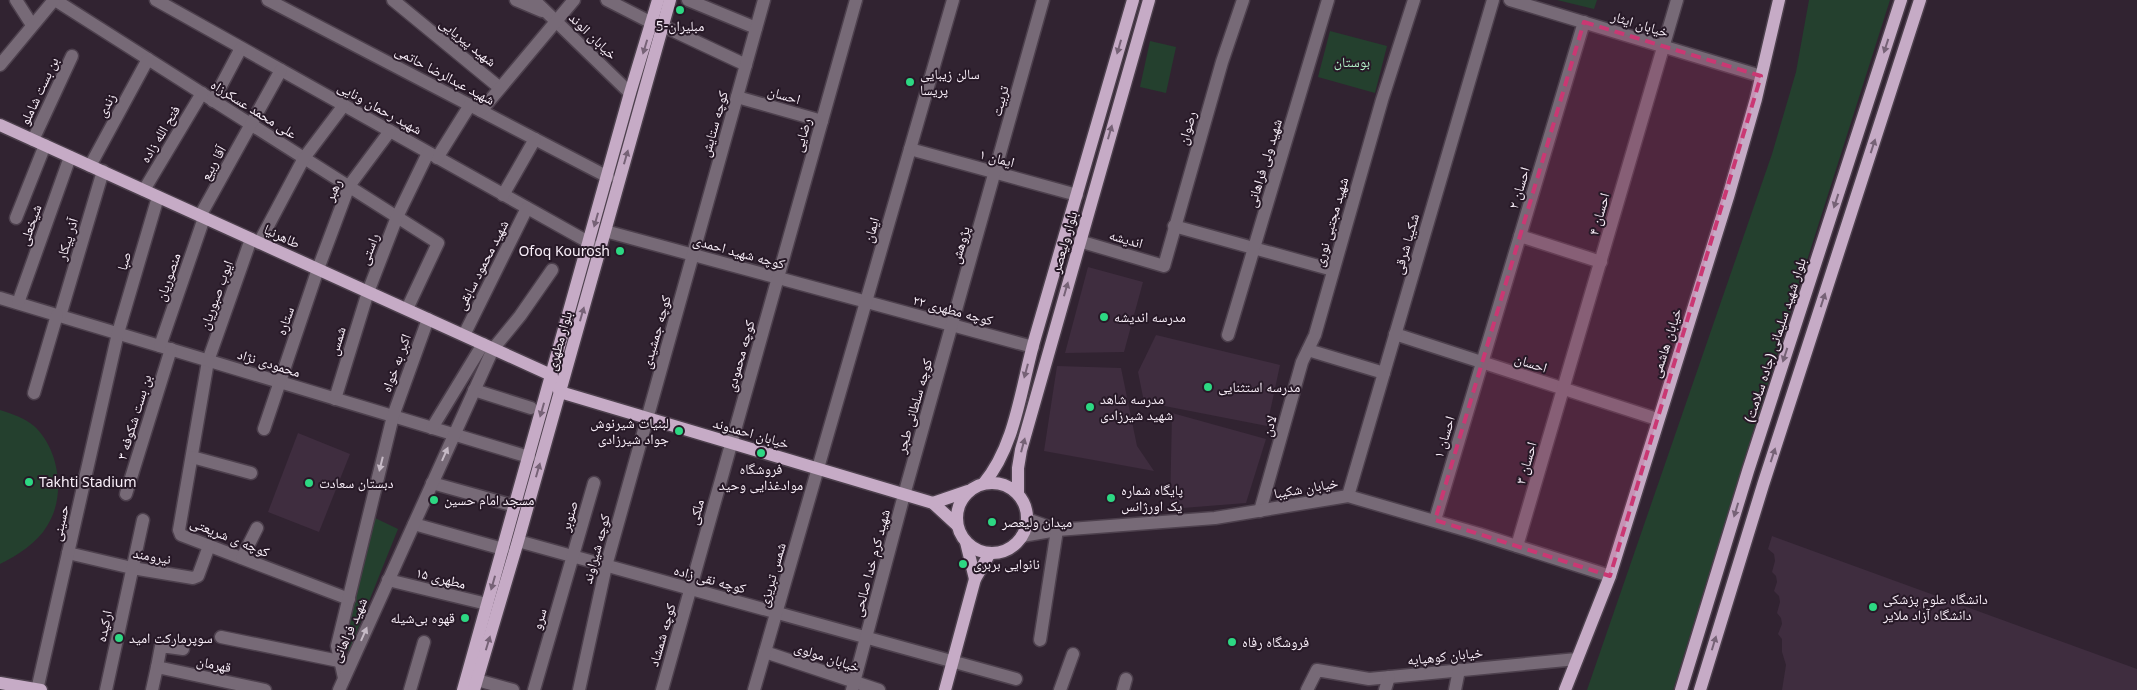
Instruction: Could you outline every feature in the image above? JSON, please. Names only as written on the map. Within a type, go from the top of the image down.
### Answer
[{"type":"main road","name":"بلوار مطهری","points":[[476,685],[605,232],[657,25],[658,0]]},
{"type":"main road","name":"بلوار مطهری","points":[[463,690],[590,243],[630,93],[657,25],[670,0]]},
{"type":"main road","name":"بلوار ولیعصر","points":[[984,483],[998,465],[1008,443],[1033,347],[1133,0]]},
{"type":"main road","name":"بلوار ولیعصر","points":[[1018,493],[1018,468],[1021,450],[1149,0]]},
{"type":"main road","name":"خیابان هاشمی","points":[[1565,690],[1610,576],[1657,419],[1728,198],[1762,76],[1779,0]]},
{"type":"main road","name":"بلوار شهید سلیمانی (جاده سلامت)","points":[[1681,690],[1748,471],[1901,0]]},
{"type":"main road","points":[[1700,690],[1763,485],[1920,0]]},
{"type":"main road","name":"طاهرنیا","points":[[1,127],[552,375]]},
{"type":"main road","points":[[552,375],[560,392]]},
{"type":"main road","name":"خیابان احمدوند","points":[[560,392],[933,503]]},
{"type":"main road","points":[[933,503],[968,492],[984,483],[1002,484],[1018,493],[1026,510],[1027,519],[1022,536],[1008,549],[990,553],[981,552],[966,542]]},
{"type":"main road","points":[[957,525],[958,507],[968,492]]},
{"type":"main road","points":[[933,503],[957,525],[966,542],[975,579]]},
{"type":"main road","points":[[945,690],[975,579],[990,553]]},
{"type":"main road","points":[[0,683],[38,690]]},
{"type":"street","points":[[16,0],[32,25]]},
{"type":"street","points":[[0,65],[54,0]]},
{"type":"street","name":"علی محمد عسکرزاه","points":[[54,0],[438,243],[407,309]]},
{"type":"street","name":"شهید رحمان ونایی","points":[[156,0],[590,243]]},
{"type":"street","name":"شهید عبدالرضا حاتمی","points":[[268,0],[608,177]]},
{"type":"street","name":"شهید پیریایی","points":[[393,0],[500,88]]},
{"type":"street","points":[[516,0],[552,18]]},
{"type":"street","name":"خیابان الوند","points":[[534,0],[630,93]]},
{"type":"street","name":"راستی","points":[[368,292],[397,217],[433,155],[475,108],[500,88],[552,18],[574,0]]},
{"type":"street","points":[[607,0],[746,65]]},
{"type":"street","points":[[688,0],[756,28]]},
{"type":"street","name":"کوچه ستایش","points":[[693,255],[764,0]]},
{"type":"street","name":"رضایی","points":[[778,278],[856,0]]},
{"type":"street","name":"ایمان","points":[[818,468],[953,0]]},
{"type":"street","name":"تربیت","points":[[996,173],[1044,0]]},
{"type":"street","name":"رضوان","points":[[1164,266],[1174,226],[1242,0]]},
{"type":"street","name":"شهید ولی فراهانی","points":[[1228,335],[1328,0]]},
{"type":"street","name":"شهید مجتبی نوری","points":[[1308,350],[1315,335],[1381,102],[1414,0]]},
{"type":"street","name":"شکیبا شرقی","points":[[1348,496],[1493,0]]},
{"type":"street","name":"خیابان ایثار","points":[[1510,0],[1762,76]]},
{"type":"street","name":"احسان ۴","points":[[1564,389],[1677,0]]},
{"type":"street","name":"احسان ۲","points":[[1482,362],[1584,22]]},
{"type":"street","points":[[214,100],[241,48]]},
{"type":"street","name":"بن بست شاملو","points":[[33,140],[72,56]]},
{"type":"street","name":"زندی","points":[[90,166],[148,59]]},
{"type":"street","name":"آقا ربیع","points":[[202,217],[281,70]]},
{"type":"street","name":"فتح الله زاده","points":[[144,190],[202,93]]},
{"type":"street","name":"احسان","points":[[737,97],[822,121]]},
{"type":"street","points":[[304,158],[344,105]]},
{"type":"street","name":"رهبر","points":[[318,269],[349,186],[390,132]]},
{"type":"street","points":[[503,194],[535,139]]},
{"type":"street","points":[[16,218],[45,146]]},
{"type":"street","name":"ایمان ۱","points":[[910,149],[1077,195]]},
{"type":"street","name":"شیخعلی","points":[[18,303],[70,157]]},
{"type":"street","name":"ایوب صبوریان","points":[[208,361],[255,241],[304,158]]},
{"type":"street","name":"آذر پیکار","points":[[34,393],[102,172]]},
{"type":"street","name":"پژوهش","points":[[953,325],[996,173]]},
{"type":"street","name":"صبا","points":[[118,333],[158,197]]},
{"type":"street","name":"شهید محمود سابقی","points":[[464,335],[528,208]]},
{"type":"street","name":"منصوریان","points":[[166,348],[202,217]]},
{"type":"street","points":[[1174,226],[1333,270]]},
{"type":"street","name":"کوچه شهید احمدی","points":[[605,232],[866,302]]},
{"type":"street","points":[[1520,236],[1601,262]]},
{"type":"street","name":"اندیشه","points":[[1079,241],[1164,266]]},
{"type":"street","name":"کوچه جمشیدی","points":[[648,417],[693,255]]},
{"type":"street","name":"ستاره","points":[[264,430],[318,269]]},
{"type":"street","points":[[432,428],[488,346],[520,316],[552,270]]},
{"type":"street","name":"کوچه محمودی","points":[[731,443],[778,278]]},
{"type":"street","name":"شمس","points":[[335,399],[368,292]]},
{"type":"street","name":"کوچه مطهری ۲۲","points":[[866,302],[1033,347]]},
{"type":"street","name":"محمودی نژاد","points":[[1,303],[18,303],[528,457]]},
{"type":"street","name":"اکبر به خواه","points":[[393,416],[428,319]]},
{"type":"street","name":"کوچه سلطانی طجر","points":[[904,495],[953,325]]},
{"type":"street","name":"حسینی","points":[[38,690],[118,333]]},
{"type":"street","name":"احسان","points":[[1395,334],[1657,419]]},
{"type":"street","name":"شهید فراهانی","points":[[341,684],[474,390],[488,346]]},
{"type":"street","name":"بن بست شکوفه ۳","points":[[126,494],[166,348]]},
{"type":"street","points":[[1308,350],[1384,373]]},
{"type":"street","name":"لادن","points":[[1260,511],[1302,362],[1308,350]]},
{"type":"street","name":"کوچه ی شریعتی","points":[[208,361],[179,530],[182,535],[209,546],[349,599]]},
{"type":"street","name":"احسان ۱","points":[[1435,520],[1482,362]]},
{"type":"street","name":"احسان ۳","points":[[1517,546],[1564,389]]},
{"type":"street","points":[[474,390],[531,408]]},
{"type":"street","name":"شهید فراهانی","points":[[341,684],[337,646],[393,416]]},
{"type":"street","name":"کوچه شیراوند","points":[[579,690],[606,566],[648,417]]},
{"type":"street","name":"ملکی","points":[[690,589],[731,443]]},
{"type":"street","points":[[192,457],[251,473]]},
{"type":"street","name":"شمس تبریزی","points":[[754,690],[818,468]]},
{"type":"street","points":[[432,483],[515,506]]},
{"type":"street","name":"صنوبر","points":[[573,556],[594,483]]},
{"type":"street","name":"شهید کرم خدا صالحی","points":[[853,686],[904,495]]},
{"type":"street","name":"خیابان شکیبا","points":[[1022,536],[1057,530],[1215,518],[1348,496],[1435,520],[1610,576]]},
{"type":"street","points":[[1027,519],[1057,530],[1040,640]]},
{"type":"street","name":"ارکیده","points":[[106,690],[143,520]]},
{"type":"street","points":[[414,524],[502,549]]},
{"type":"street","points":[[242,558],[257,528]]},
{"type":"street","name":"کوچه نقی زاده","points":[[518,541],[1016,679]]},
{"type":"street","name":"نیرومند","points":[[68,553],[132,568],[193,578],[198,576],[209,546]]},
{"type":"street","name":"سرو","points":[[534,690],[573,556]]},
{"type":"street","name":"مطهری ۱۵","points":[[388,580],[487,604]]},
{"type":"street","name":"کوچه شمشاد","points":[[662,690],[690,589]]},
{"type":"street","points":[[221,637],[339,661]]},
{"type":"street","points":[[410,690],[424,642]]},
{"type":"street","name":"قهرمان","points":[[152,690],[161,646],[183,649]]},
{"type":"street","name":"خیابان مولوی","points":[[765,652],[853,686],[879,690]]},
{"type":"street","points":[[1060,690],[1073,654]]},
{"type":"street","name":"خیابان کوهپایه","points":[[1307,690],[1317,670],[1369,679],[1577,659]]},
{"type":"street","name":"قهرمان","points":[[157,667],[265,690]]},
{"type":"street","points":[[1455,690],[1459,670]]},
{"type":"street","points":[[1385,690],[1389,677]]},
{"type":"street","points":[[476,685],[513,690]]},
{"type":"highlighted area","points":[[1584,22],[1761,76],[1610,576],[1435,520]]},
{"type":"shaded area","name":"مدرسه اندیشه","points":[[1088,267],[1143,282],[1124,352],[1065,353]]},
{"type":"shaded area","name":"مدرسه استثنایی","points":[[1156,335],[1280,365],[1267,426],[1144,402],[1138,372]]},
{"type":"shaded area","name":"مدرسه شاهد شهید شیرزادی","points":[[1057,366],[1121,368],[1137,446],[1154,471],[1044,451]]},
{"type":"shaded area","points":[[1172,413],[1266,439],[1246,503],[1170,509]]},
{"type":"shaded area","name":"دبستان سعادت","points":[[298,433],[350,454],[319,532],[268,512]]},
{"type":"shaded area","name":"دانشگاه علوم پزشکی دانشگاه آزاد ملایر","points":[[1772,536],[2137,669],[2137,690],[1782,690],[1786,665],[1782,652],[1782,639],[1778,634],[1782,624],[1781,618],[1777,613],[1780,602],[1779,596],[1774,591],[1777,582],[1776,576],[1772,572],[1775,561],[1774,554],[1768,549]]},
{"type":"green space","points":[[1557,0],[1597,0],[1594,9]]},
{"type":"green space","points":[[1809,0],[1890,0],[1673,690],[1587,690],[1772,154],[1796,72]]},
{"type":"green space","name":"بوستان","points":[[1330,31],[1387,46],[1375,93],[1318,77]]},
{"type":"green space","points":[[1150,41],[1176,47],[1166,93],[1140,87]]},
{"type":"green space","name":"Takhti Stadium","points":[[0,410],[27,421],[43,436],[55,461],[58,488],[57,502],[53,514],[43,532],[27,548],[0,564]]},
{"type":"green space","points":[[373,517],[398,529],[349,651],[341,648]]},
{"type":"place","name":"مبلیران-5","points":[[680,10]]},
{"type":"place","name":"سالن زیبایی پریسا","points":[[910,82]]},
{"type":"place","name":"Ofoq Kourosh","points":[[620,251]]},
{"type":"place","name":"مدرسه اندیشه","points":[[1104,317]]},
{"type":"place","name":"مدرسه استثنایی","points":[[1208,387]]},
{"type":"place","name":"مدرسه شاهد شهید شیرزادی","points":[[1090,407]]},
{"type":"place","name":"لبنیات شیرنوش جواد شیرزادی","points":[[679,431]]},
{"type":"place","name":"فروشگاه موادغذایی وحید","points":[[761,453]]},
{"type":"place","name":"Takhti Stadium","points":[[29,482]]},
{"type":"place","name":"دبستان سعادت","points":[[309,483]]},
{"type":"place","name":"پایگاه شماره یک اورژانس","points":[[1111,498]]},
{"type":"place","name":"مسجد امام حسین","points":[[434,500]]},
{"type":"place","name":"میدان ولیعصر","points":[[992,522]]},
{"type":"place","name":"نانوایی بربری","points":[[963,564]]},
{"type":"place","name":"دانشگاه علوم پزشکی دانشگاه آزاد ملایر","points":[[1873,607]]},
{"type":"place","name":"قهوه بی‌شیله","points":[[465,618]]},
{"type":"place","name":"سوپرمارکت امید","points":[[119,638]]},
{"type":"place","name":"فروشگاه رفاه","points":[[1232,642]]}]
